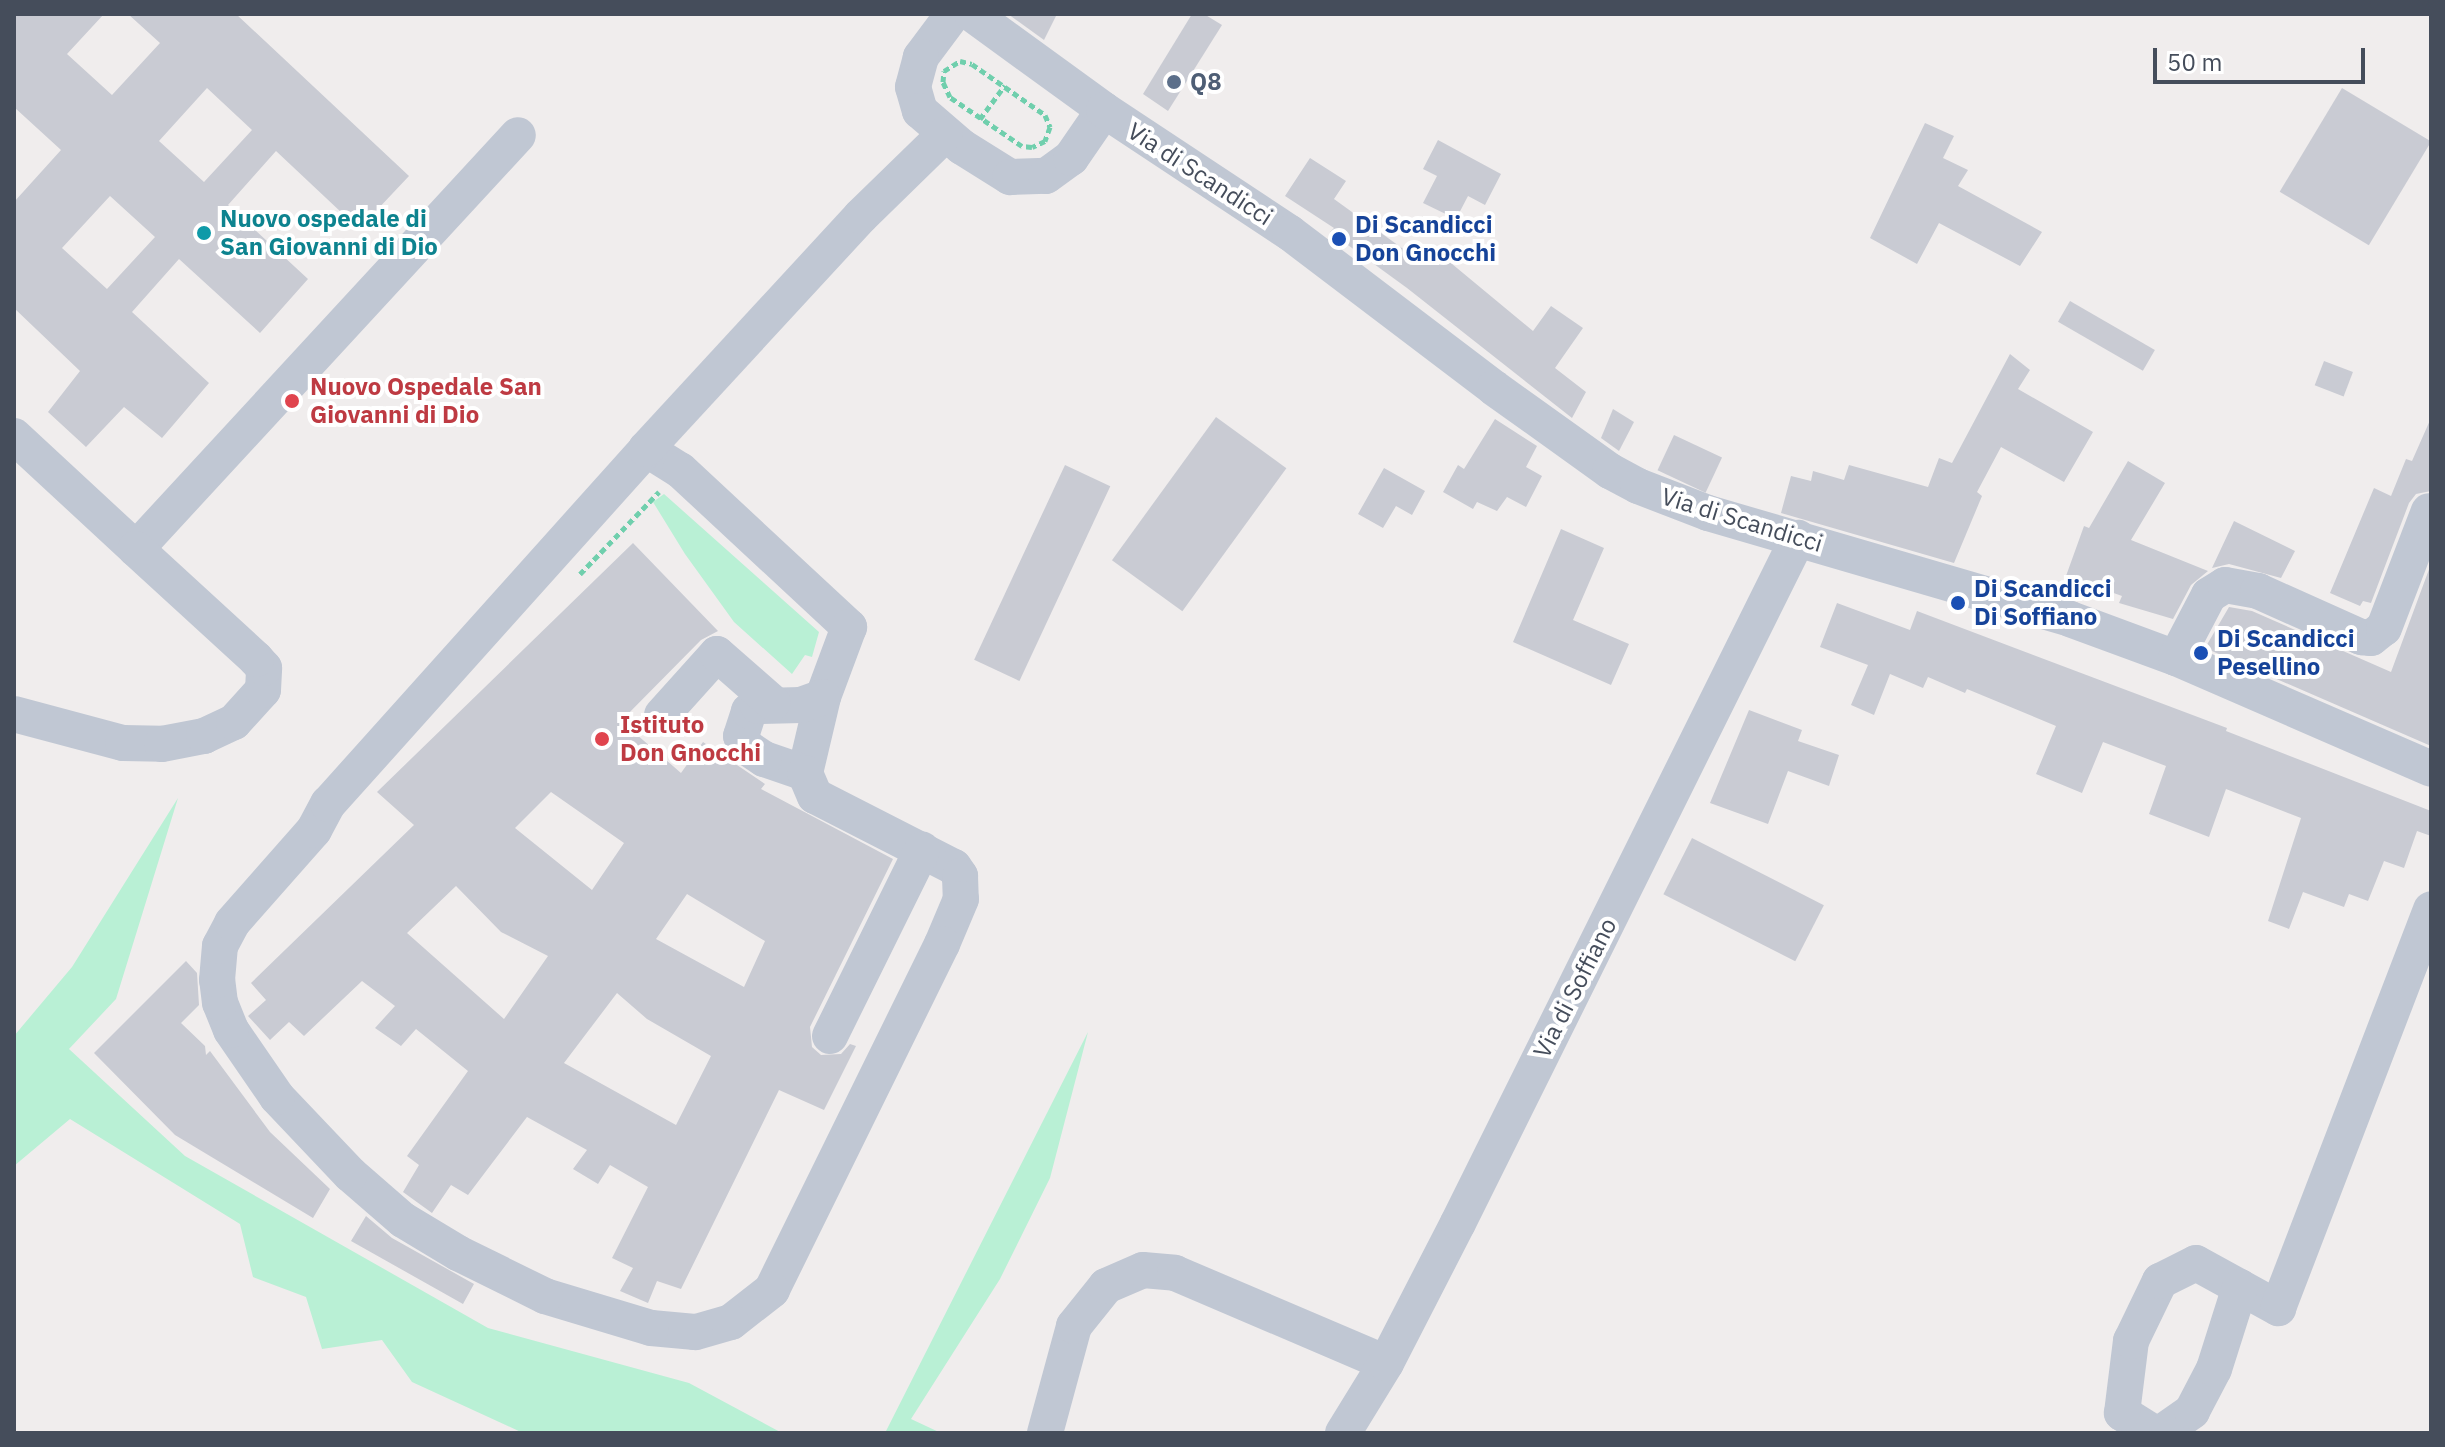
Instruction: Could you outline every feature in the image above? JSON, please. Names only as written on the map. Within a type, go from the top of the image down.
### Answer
[{"type":"street","points":[[953,14],[921,57],[913,80],[915,100],[920,111],[960,130],[1010,177],[1032,179],[1056,170],[1071,158],[1104,110]]},
{"type":"street","name":"Via di Scandicci","points":[[972,14],[1104,110],[1314,250],[1494,388],[1610,471],[1666,500],[2070,619],[2176,658],[2431,769]]},
{"type":"street","points":[[646,449],[680,470],[849,627],[823,697],[805,773],[815,796],[954,867],[960,876],[959,910],[772,1290],[749,1310],[713,1328],[672,1332],[576,1307],[458,1253],[403,1220],[350,1174],[285,1106],[231,1030],[220,1003],[217,980],[220,946],[232,923],[314,830],[328,804],[646,449],[861,216],[960,130]]},
{"type":"street","points":[[136,549],[518,135]]},
{"type":"street","points":[[14,436],[264,668],[263,690],[248,710],[226,727],[186,741],[123,743],[14,714]]},
{"type":"street","points":[[2176,658],[2209,595],[2225,585],[2258,591],[2361,637],[2371,638],[2384,628],[2429,511]]},
{"type":"street","name":"Via di Soffiano","points":[[1343,1433],[1386,1363],[1798,538]]},
{"type":"street","points":[[662,715],[717,654],[773,703]]},
{"type":"street","points":[[805,773],[764,759],[746,747],[741,736],[749,711],[773,703],[801,705],[823,697]]},
{"type":"street","points":[[830,1036],[922,850]]},
{"type":"street","points":[[2154,1433],[2122,1413],[2131,1341],[2160,1281],[2196,1263],[2278,1308],[2431,909]]},
{"type":"street","points":[[1045,1433],[1074,1326],[1106,1286],[1143,1270],[1175,1273],[1386,1363]]},
{"type":"street","points":[[2161,1433],[2192,1411],[2214,1369],[2240,1287]]},
{"type":"path","points":[[960,61],[972,64],[1005,85],[1045,115],[1050,127],[1045,141],[1032,147],[1022,146],[980,119],[950,97],[943,82],[944,71],[960,61]]},
{"type":"path","points":[[960,130],[980,119],[1005,85]]},
{"type":"path","points":[[575,580],[680,470]]},
{"type":"green space","points":[[664,494],[819,632],[812,657],[805,655],[792,674],[734,622],[685,554],[653,502]]},
{"type":"green space","points":[[178,798],[116,999],[69,1049],[185,1156],[488,1328],[689,1383],[782,1433],[523,1433],[412,1382],[382,1340],[322,1349],[306,1297],[253,1277],[240,1224],[70,1119],[14,1166],[14,1036],[72,967]]},
{"type":"green space","points":[[1088,1032],[1050,1178],[1000,1279],[911,1419],[941,1433],[885,1433]]},
{"type":"building","name":"Nuovo ospedale di San Giovanni di Dio","points":[[14,14],[104,14],[67,54],[112,95],[160,43],[128,14],[236,14],[409,176],[359,229],[276,151],[228,205],[308,279],[260,333],[179,259],[132,312],[209,383],[162,438],[124,407],[86,447],[48,412],[80,371],[14,308],[14,202],[61,150],[14,107]],"holes":[[[207,88],[252,130],[204,182],[159,141]],[[110,196],[155,237],[107,289],[62,248]]]},
{"type":"building","points":[[1008,14],[1057,14],[1044,40]]},
{"type":"building","points":[[1192,14],[1204,14],[1222,25],[1168,111],[1143,94]]},
{"type":"building","points":[[2342,88],[2431,141],[2369,245],[2280,192]]},
{"type":"building","points":[[1925,123],[1954,136],[1943,158],[1968,170],[1958,186],[2042,232],[2020,266],[1939,223],[1917,264],[1870,238]]},
{"type":"building","points":[[1438,140],[1501,174],[1485,205],[1468,196],[1456,219],[1423,203],[1437,176],[1423,169]]},
{"type":"building","points":[[1310,158],[1346,181],[1334,199],[1424,264],[1434,249],[1533,331],[1551,306],[1583,328],[1555,368],[1586,392],[1572,418],[1407,288],[1330,232],[1334,228],[1285,196]]},
{"type":"building","points":[[2070,301],[2155,350],[2143,371],[2058,322]]},
{"type":"building","points":[[2010,354],[2030,370],[2018,389],[2093,432],[2064,482],[2001,447],[1977,492],[1982,496],[1954,563],[1781,513],[1791,476],[1811,481],[1813,471],[1844,480],[1849,465],[1928,487],[1939,458],[1952,463]]},
{"type":"building","points":[[2324,361],[2353,372],[2344,396],[2315,385]]},
{"type":"building","points":[[1613,409],[1634,422],[1619,451],[1601,438]]},
{"type":"building","points":[[1216,417],[1286,468],[1182,611],[1112,560]]},
{"type":"building","points":[[2431,418],[2431,491],[2416,494],[2409,503],[2371,603],[2363,601],[2360,606],[2330,593],[2374,488],[2391,496],[2406,459],[2412,461]]},
{"type":"building","points":[[1495,419],[1537,446],[1526,467],[1542,476],[1526,507],[1507,497],[1497,511],[1477,502],[1473,509],[1443,492],[1458,465],[1464,469]]},
{"type":"building","points":[[1674,435],[1722,457],[1706,493],[1658,470]]},
{"type":"building","points":[[2128,461],[2165,483],[2131,540],[2208,571],[2191,585],[2173,619],[2119,603],[2122,596],[2066,576],[2084,526],[2089,528]]},
{"type":"building","points":[[1065,465],[1110,486],[1019,681],[974,660]]},
{"type":"building","points":[[1384,468],[1425,491],[1412,515],[1396,506],[1383,528],[1358,514]]},
{"type":"building","points":[[2234,521],[2295,551],[2281,578],[2229,564],[2212,568]]},
{"type":"building","points":[[1561,529],[1604,548],[1573,620],[1629,644],[1611,685],[1513,642]]},
{"type":"building","points":[[633,543],[718,631],[701,640],[621,721],[681,773],[703,742],[765,784],[761,789],[893,859],[810,1027],[812,1047],[821,1055],[841,1054],[850,1044],[856,1046],[824,1110],[779,1090],[681,1289],[657,1281],[648,1303],[620,1291],[633,1268],[612,1258],[648,1187],[610,1165],[598,1184],[573,1169],[587,1150],[527,1117],[468,1195],[451,1185],[432,1213],[403,1192],[419,1165],[407,1156],[468,1071],[416,1029],[401,1046],[375,1028],[395,1006],[362,981],[304,1036],[289,1022],[270,1040],[248,1016],[266,1000],[251,983],[414,825],[377,792]],"holes":[[[551,792],[624,843],[592,890],[515,828]],[[456,886],[501,932],[548,956],[504,1019],[407,933]],[[687,894],[765,941],[744,987],[656,939]],[[617,993],[647,1019],[711,1056],[676,1125],[564,1063]]]},
{"type":"building","points":[[2431,564],[2431,746],[2205,648],[2229,607],[2252,611],[2391,672]]},
{"type":"building","points":[[1837,603],[1910,630],[1917,611],[2227,728],[2226,731],[2431,811],[2431,836],[2417,831],[2404,868],[2384,861],[2368,901],[2349,894],[2344,907],[2303,892],[2289,929],[2268,921],[2301,818],[2226,789],[2209,837],[2149,814],[2166,766],[2103,742],[2082,793],[2036,774],[2056,726],[1967,689],[1965,693],[1928,677],[1923,688],[1890,674],[1874,715],[1851,705],[1868,665],[1820,647]]},
{"type":"building","points":[[1749,710],[1802,730],[1798,741],[1839,755],[1829,786],[1788,771],[1768,824],[1710,803]]},
{"type":"building","points":[[1692,838],[1824,905],[1795,961],[1663,894]]},
{"type":"building","points":[[186,961],[197,973],[199,1005],[181,1023],[205,1046],[206,1055],[210,1051],[270,1132],[330,1189],[313,1218],[175,1135],[94,1053]]},
{"type":"building","points":[[366,1216],[392,1238],[474,1284],[463,1304],[351,1241]]},
{"type":"place","name":"Q8","points":[[1174,82]]},
{"type":"place","name":"Nuovo ospedale di San Giovanni di Dio","points":[[204,233]]},
{"type":"place","name":"Di Scandicci Don Gnocchi","points":[[1339,239]]},
{"type":"place","name":"Nuovo Ospedale San Giovanni di Dio","points":[[292,401]]},
{"type":"place","name":"Di Scandicci Di Soffiano","points":[[1958,603]]},
{"type":"place","name":"Di Scandicci Pesellino","points":[[2201,653]]},
{"type":"place","name":"Istituto Don Gnocchi","points":[[602,739]]}]
